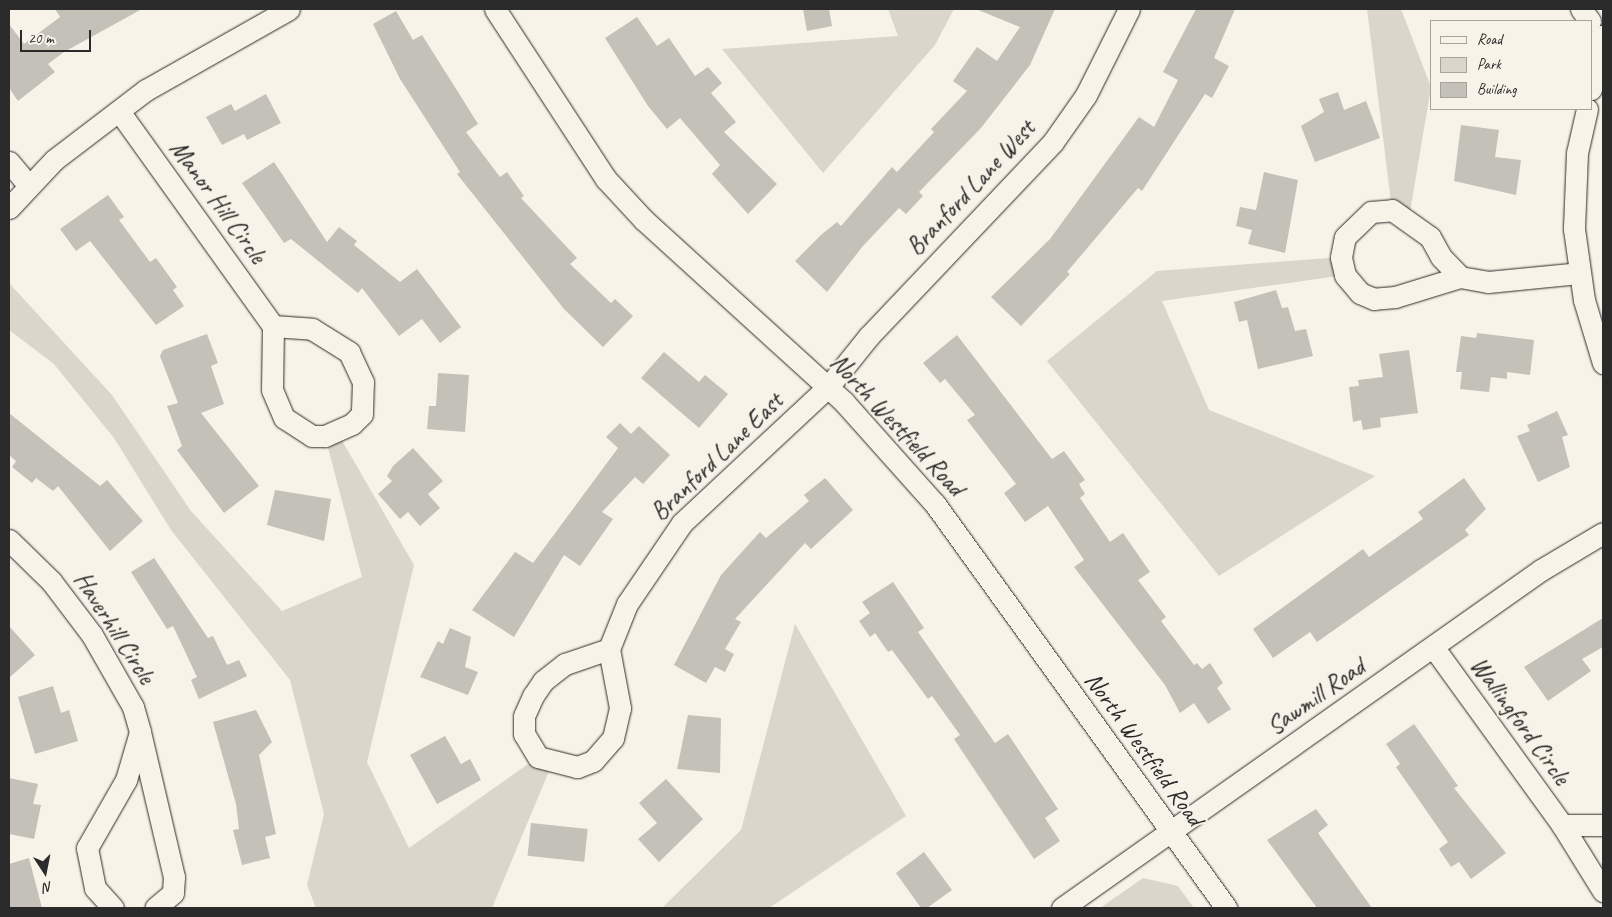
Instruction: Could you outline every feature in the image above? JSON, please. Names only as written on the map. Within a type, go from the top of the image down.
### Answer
[{"type":"street","points":[[9,208],[54,160],[118,111],[213,49],[289,9]]},
{"type":"street","name":"North Westfield Road","points":[[495,9],[606,179],[656,232],[828,387],[935,504],[1226,908]]},
{"type":"street","name":"Branford Lane West","points":[[828,387],[869,336],[1053,142],[1086,95],[1129,9]]},
{"type":"street","points":[[1581,9],[1590,20]]},
{"type":"street","points":[[1592,76],[1596,27]]},
{"type":"street","points":[[1587,110],[1577,153],[1574,220],[1579,273],[1603,363]]},
{"type":"street","name":"Manor Hill Circle","points":[[118,111],[273,326]]},
{"type":"street","points":[[9,162],[29,186]]},
{"type":"street","points":[[1460,277],[1441,257],[1430,237],[1392,210],[1371,212],[1345,237],[1341,257],[1345,275],[1360,293],[1374,299],[1395,297],[1460,277],[1488,282],[1579,273]]},
{"type":"street","points":[[273,326],[312,330],[349,352],[363,382],[362,414],[352,424],[325,436],[312,436],[284,418],[272,390],[273,326]]},
{"type":"street","name":"Branford Lane East","points":[[609,650],[627,604],[682,523],[828,387]]},
{"type":"street","name":"Sawmill Road","points":[[1062,908],[1434,648],[1541,570],[1603,533]]},
{"type":"street","name":"Haverhill Circle","points":[[9,540],[51,581],[92,636],[133,707],[174,877],[174,893],[155,908]]},
{"type":"street","name":"Wallingford Circle","points":[[1434,648],[1562,825],[1603,890]]},
{"type":"street","points":[[609,650],[620,708],[613,738],[593,761],[577,768],[538,757],[524,734],[524,716],[533,696],[543,681],[565,664],[609,650]]},
{"type":"street","points":[[113,908],[95,888],[87,848],[126,780],[140,732]]},
{"type":"street","name":"Wallingford Circle","points":[[1562,825],[1603,825]]},
{"type":"green space","points":[[888,9],[954,9],[935,45],[823,173],[722,49],[898,36]]},
{"type":"green space","points":[[1367,9],[1401,9],[1430,84],[1409,218],[1392,210]]},
{"type":"green space","points":[[1341,257],[1345,275],[1162,301],[1209,410],[1375,476],[1219,576],[1047,361],[1157,271]]},
{"type":"green space","points":[[9,283],[112,395],[191,511],[282,611],[362,577],[325,436],[337,432],[414,565],[367,762],[409,848],[538,757],[552,764],[492,908],[316,908],[307,885],[324,814],[290,680],[171,530],[114,438],[54,364],[9,330]]},
{"type":"green space","points":[[795,624],[906,816],[769,908],[662,908],[741,830]]},
{"type":"green space","points":[[1143,878],[1178,886],[1194,908],[1100,908]]},
{"type":"building","points":[[55,9],[142,9],[64,52],[48,64],[55,72],[18,101],[9,88],[9,24],[24,44],[60,17]]},
{"type":"building","points":[[803,9],[829,9],[832,26],[807,31]]},
{"type":"building","points":[[976,9],[1055,9],[1030,65],[981,128],[919,192],[923,196],[906,214],[899,208],[863,246],[827,292],[795,261],[837,222],[841,226],[892,167],[897,172],[934,132],[931,129],[967,91],[953,81],[977,47],[997,61],[1020,27]]},
{"type":"building","points":[[1196,9],[1235,9],[1214,58],[1229,66],[1212,98],[1205,94],[1142,191],[1138,188],[1067,272],[1070,274],[1021,326],[991,297],[1050,239],[1139,117],[1154,127],[1178,80],[1163,72]]},
{"type":"building","points":[[396,11],[413,40],[422,35],[458,92],[478,124],[466,132],[500,177],[507,172],[524,196],[521,198],[577,258],[570,264],[611,303],[615,299],[633,316],[603,347],[564,309],[457,174],[460,172],[400,79],[373,24]]},
{"type":"building","points":[[637,17],[657,46],[669,38],[695,76],[708,67],[722,83],[711,93],[736,122],[724,132],[777,184],[748,214],[712,174],[720,165],[680,118],[667,129],[648,106],[605,38]]},
{"type":"building","points":[[1338,92],[1344,110],[1366,101],[1380,138],[1315,162],[1301,126],[1324,112],[1319,99]]},
{"type":"building","points":[[266,94],[281,123],[247,140],[244,134],[222,145],[206,117],[231,104],[235,111]]},
{"type":"building","points":[[1461,125],[1499,130],[1495,157],[1521,160],[1516,195],[1454,181]]},
{"type":"building","points":[[274,162],[327,242],[339,227],[357,241],[354,245],[400,282],[417,269],[461,327],[440,343],[422,319],[399,336],[362,288],[358,293],[291,239],[284,243],[242,183]]},
{"type":"building","points":[[1264,172],[1298,180],[1285,253],[1248,244],[1252,230],[1236,226],[1240,207],[1256,210]]},
{"type":"building","points":[[108,195],[124,217],[119,220],[150,262],[156,258],[177,287],[173,290],[184,306],[156,325],[90,241],[76,251],[60,229]]},
{"type":"building","points":[[1276,290],[1282,308],[1288,307],[1295,331],[1306,329],[1313,356],[1258,369],[1247,320],[1239,322],[1234,302]]},
{"type":"building","points":[[1477,333],[1534,340],[1530,375],[1507,372],[1507,379],[1491,377],[1489,392],[1460,389],[1462,372],[1456,372],[1461,336],[1476,338]]},
{"type":"building","points":[[207,334],[218,363],[211,366],[224,404],[201,413],[259,486],[224,513],[177,450],[182,446],[167,406],[178,403],[160,356],[163,350]]},
{"type":"building","points":[[957,335],[1052,459],[1064,451],[1085,480],[1079,484],[1085,494],[1080,498],[1110,542],[1123,533],[1150,572],[1138,580],[1166,617],[1161,621],[1194,665],[1197,663],[1202,669],[1210,663],[1223,683],[1217,688],[1231,709],[1208,724],[1194,703],[1180,713],[1165,685],[1074,567],[1084,560],[1048,506],[1025,522],[1004,493],[1016,484],[967,420],[975,415],[945,379],[940,383],[923,363]]},
{"type":"building","points":[[1409,350],[1418,413],[1380,418],[1381,427],[1363,430],[1361,420],[1353,422],[1349,387],[1359,386],[1358,380],[1383,377],[1379,354]]},
{"type":"building","points":[[664,352],[699,382],[705,375],[728,394],[699,428],[641,378]]},
{"type":"building","points":[[438,373],[469,375],[465,432],[427,429],[429,406],[436,406]]},
{"type":"building","points":[[1557,411],[1568,435],[1562,437],[1570,467],[1538,482],[1517,436],[1530,431],[1527,425]]},
{"type":"building","points":[[9,413],[100,486],[107,480],[143,521],[110,551],[58,486],[53,491],[36,478],[32,483],[12,467],[16,461],[9,455]]},
{"type":"building","points":[[620,423],[631,434],[639,426],[670,455],[643,484],[635,477],[602,512],[613,519],[580,566],[564,555],[514,637],[472,610],[515,552],[533,563],[618,448],[606,437]]},
{"type":"building","points":[[413,448],[443,481],[428,494],[440,508],[420,526],[408,512],[400,519],[378,494],[392,481],[387,476],[393,466]]},
{"type":"building","points":[[825,478],[853,510],[811,549],[805,543],[735,619],[741,622],[725,649],[734,654],[725,672],[715,667],[706,683],[674,665],[721,575],[760,532],[766,538],[809,501],[804,495]]},
{"type":"building","points":[[1464,478],[1486,509],[1465,530],[1469,535],[1317,642],[1310,632],[1273,658],[1253,629],[1363,549],[1369,557],[1423,519],[1418,512]]},
{"type":"building","points":[[275,490],[331,499],[324,541],[267,525]]},
{"type":"building","points":[[154,558],[208,638],[213,636],[227,665],[239,660],[247,676],[199,699],[191,680],[197,677],[173,626],[167,629],[131,572]]},
{"type":"building","points":[[893,582],[924,628],[918,632],[995,743],[1008,734],[1058,809],[1045,818],[1060,841],[1034,859],[954,739],[960,735],[932,696],[928,699],[892,650],[888,652],[875,633],[870,637],[859,621],[870,613],[862,602]]},
{"type":"building","points":[[1603,618],[1603,647],[1582,659],[1591,671],[1548,701],[1524,667]]},
{"type":"building","points":[[9,626],[35,655],[9,678]]},
{"type":"building","points":[[450,628],[471,637],[465,667],[478,672],[468,695],[420,677],[438,641],[443,644]]},
{"type":"building","points":[[53,686],[61,713],[69,710],[78,741],[35,754],[18,697]]},
{"type":"building","points":[[256,710],[272,742],[259,755],[276,834],[265,837],[270,858],[242,865],[233,830],[239,829],[236,804],[213,722]]},
{"type":"building","points":[[688,715],[721,718],[720,773],[677,769]]},
{"type":"building","points":[[1414,724],[1458,786],[1454,788],[1506,853],[1471,879],[1459,862],[1451,867],[1439,849],[1448,842],[1396,767],[1400,764],[1386,744]]},
{"type":"building","points":[[445,736],[461,764],[470,759],[481,780],[437,804],[410,755]]},
{"type":"building","points":[[9,778],[38,784],[33,804],[41,805],[34,839],[9,834]]},
{"type":"building","points":[[666,779],[703,819],[659,862],[638,839],[657,823],[639,803]]},
{"type":"building","points":[[1316,809],[1328,825],[1318,833],[1372,908],[1317,908],[1267,840]]},
{"type":"building","points":[[531,823],[588,829],[584,862],[528,856]]},
{"type":"building","points":[[924,852],[952,890],[927,908],[921,908],[896,873]]},
{"type":"building","points":[[29,858],[42,908],[9,908],[9,864]]}]
